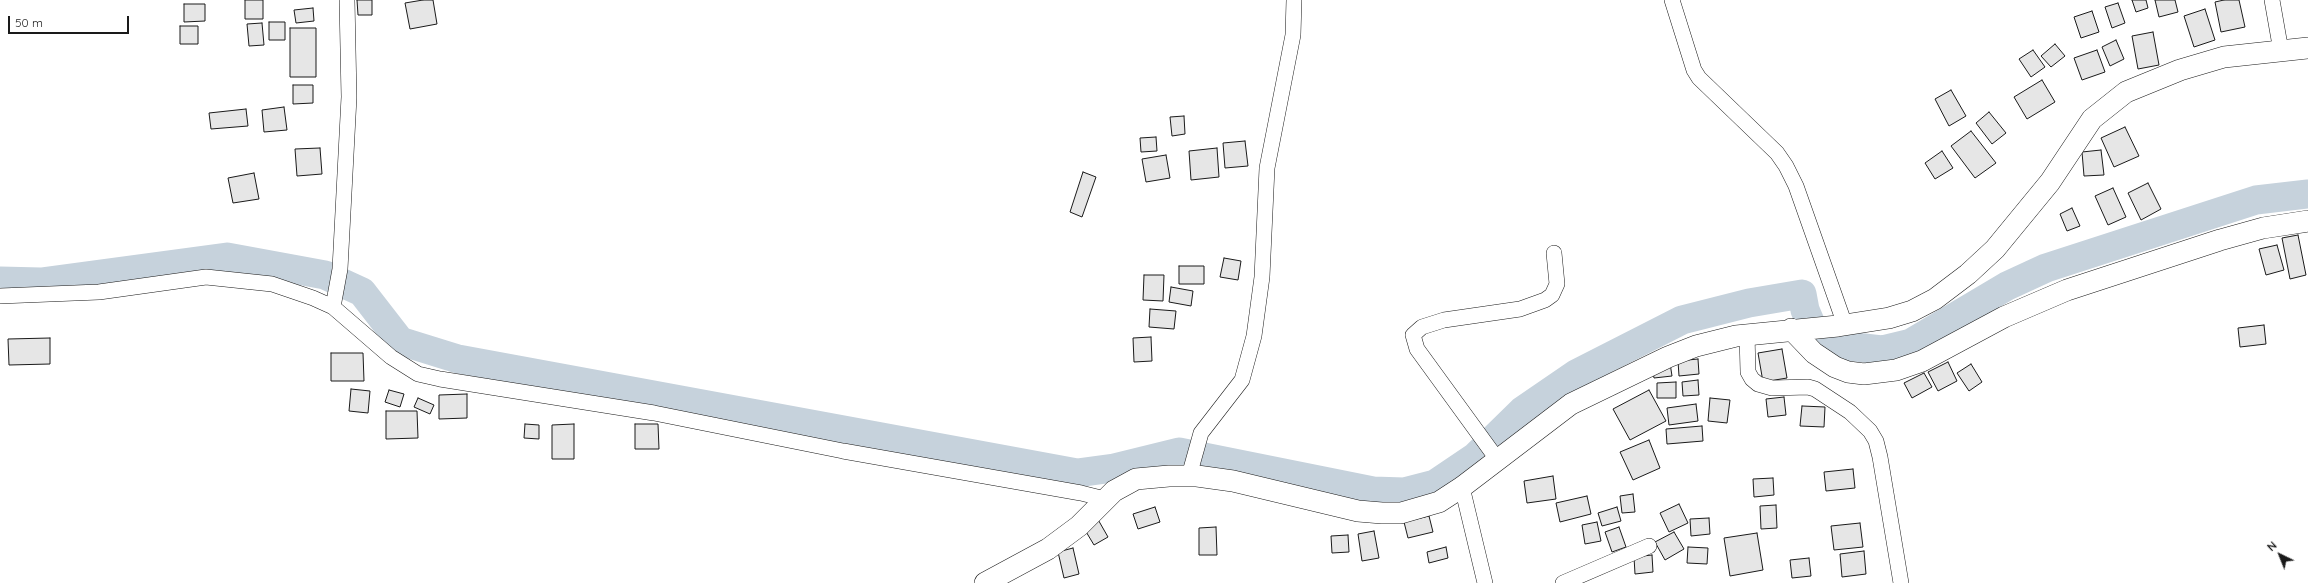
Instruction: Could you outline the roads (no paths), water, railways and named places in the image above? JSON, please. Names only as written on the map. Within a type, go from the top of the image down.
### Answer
[{"type":"street","points":[[335,300],[340,269],[349,97],[347,0]]},
{"type":"street","points":[[1190,471],[1194,451],[1201,433],[1242,380],[1254,336],[1262,277],[1267,168],[1294,35],[1294,0]]},
{"type":"street","points":[[1672,0],[1694,70],[1699,78],[1776,153],[1786,166],[1796,186],[1834,326]]},
{"type":"street","points":[[2272,0],[2281,51]]},
{"type":"street","points":[[985,583],[1048,549],[1079,526],[1105,499],[1126,483],[1136,479],[1190,471],[1358,511],[1382,514],[1425,507],[1439,502],[1462,487],[1495,457],[1571,404],[1635,371],[1696,346],[1747,334],[1834,326],[1912,311],[1935,299],[1968,274],[1995,249],[2050,182],[2092,118],[2126,92],[2180,70],[2224,57],[2308,48]]},
{"type":"street","points":[[1792,329],[1814,353],[1835,367],[1848,372],[1864,374],[1896,370],[1922,361],[2004,317],[2067,290],[2220,240],[2263,228],[2308,221]]},
{"type":"street","points":[[1495,457],[1417,349],[1413,334],[1422,327],[1444,320],[1520,309],[1545,300],[1552,295],[1557,284],[1554,253]]},
{"type":"street","points":[[0,296],[99,292],[206,277],[272,284],[313,298],[335,300],[391,357],[418,374],[440,379],[654,413],[843,451],[1082,493],[1105,499]]},
{"type":"street","points":[[1747,334],[1748,372],[1752,379],[1758,384],[1772,388],[1808,387],[1815,389],[1850,412],[1870,431],[1876,441],[1880,457],[1901,583]]},
{"type":"street","points":[[1462,487],[1485,583]]},
{"type":"street","points":[[1563,583],[1650,546]]},
{"type":"waterway","points":[[0,281],[41,282],[227,257],[325,275],[362,292],[400,341],[458,359],[1077,473],[1114,468],[1179,452],[1373,491],[1404,492],[1435,484],[1475,457],[1522,411],[1576,374],[1682,320],[1749,303],[1802,294],[1805,310],[1819,343],[1882,350],[1911,343],[2007,286],[2046,268],[2256,200],[2308,194]]}]
